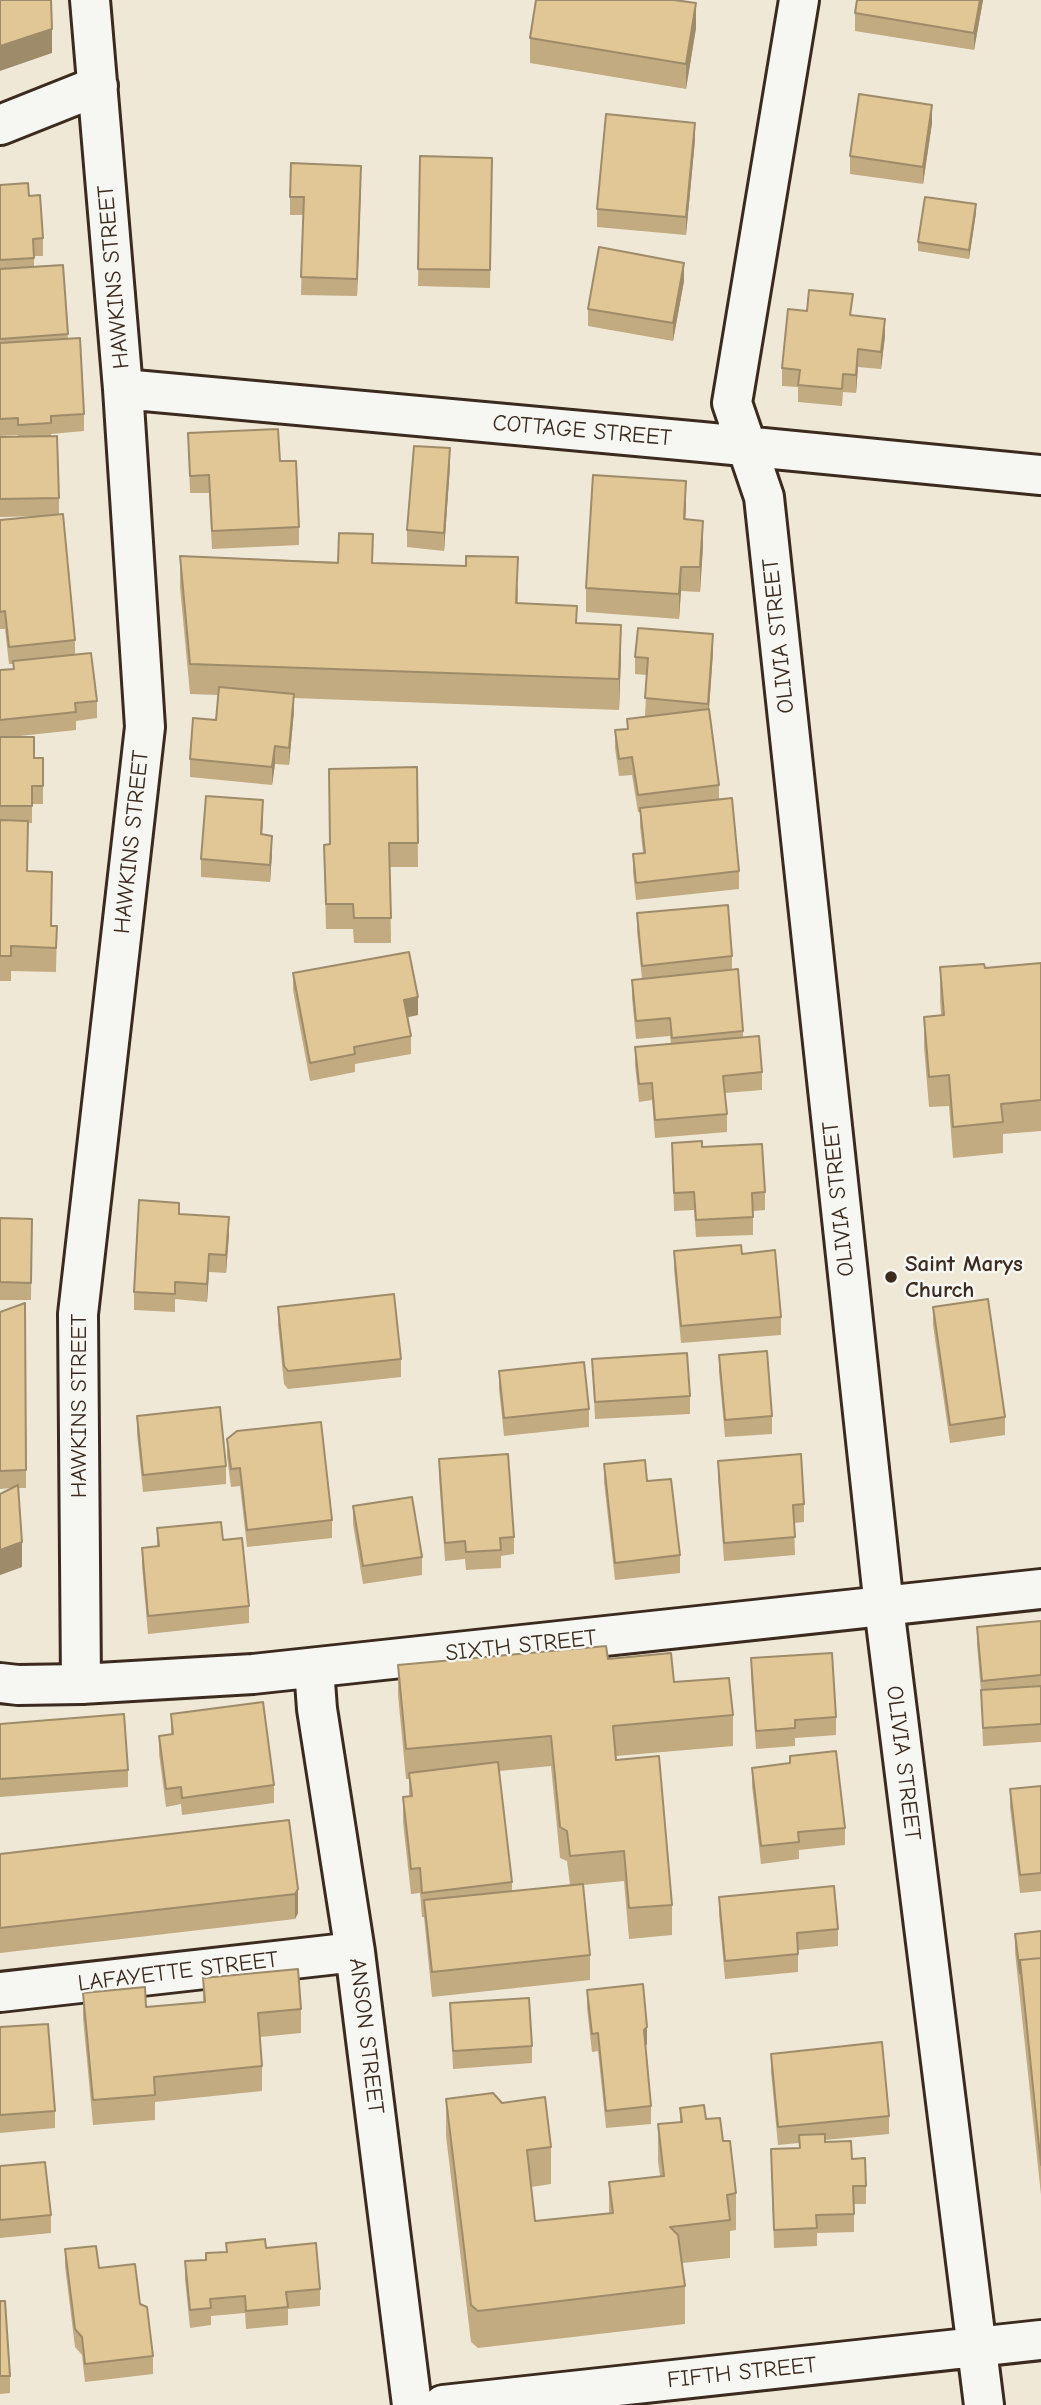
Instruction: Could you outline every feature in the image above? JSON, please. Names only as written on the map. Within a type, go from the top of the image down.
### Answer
[{"type":"street","name":"HAWKINS STREET","points":[[81,1684],[78,1314],[145,727],[123,389],[90,0]]},
{"type":"street","name":"OLIVIA STREET","points":[[799,0],[732,403],[764,497],[884,1607],[984,2405]]},
{"type":"street","points":[[0,125],[98,86]]},
{"type":"street","name":"COTTAGE STREET","points":[[123,389],[1041,475]]},
{"type":"street","name":"SIXTH STREET","points":[[0,1683],[81,1684],[314,1668],[1041,1589]]},
{"type":"street","name":"ANSON STREET","points":[[314,1668],[317,1709],[355,1952],[412,2405]]},
{"type":"street","name":"LAFAYETTE STREET","points":[[0,1992],[355,1952]]},
{"type":"street","name":"FIFTH STREET","points":[[443,2405],[1041,2340]]},
{"type":"building","points":[[0,0],[51,0],[52,29],[0,46]]},
{"type":"building","points":[[536,0],[674,0],[696,3],[686,64],[530,38]]},
{"type":"building","points":[[857,0],[980,0],[974,33],[855,13]]},
{"type":"building","points":[[859,94],[932,105],[923,167],[850,156]]},
{"type":"building","points":[[606,114],[695,123],[686,217],[597,209]]},
{"type":"building","points":[[420,156],[492,158],[490,270],[418,269]]},
{"type":"building","points":[[291,163],[361,166],[357,279],[301,277],[304,197],[290,197]]},
{"type":"building","points":[[28,183],[29,196],[40,195],[43,238],[33,239],[34,258],[0,260],[0,185]]},
{"type":"building","points":[[925,197],[976,204],[969,250],[918,242]]},
{"type":"building","points":[[599,247],[684,263],[673,323],[588,309]]},
{"type":"building","points":[[63,265],[68,334],[0,339],[0,269]]},
{"type":"building","points":[[809,290],[853,294],[850,315],[885,319],[881,352],[858,349],[856,375],[843,374],[842,389],[798,385],[800,370],[782,368],[788,309],[807,311]]},
{"type":"building","points":[[80,338],[84,414],[51,416],[51,423],[18,425],[18,418],[0,419],[0,343]]},
{"type":"building","points":[[278,429],[280,461],[296,461],[299,527],[212,531],[209,475],[190,476],[188,433]]},
{"type":"building","points":[[57,436],[59,498],[0,499],[0,437]]},
{"type":"building","points":[[414,446],[450,448],[444,533],[407,530]]},
{"type":"building","points":[[593,475],[686,481],[684,519],[703,521],[700,567],[681,567],[679,594],[586,588]]},
{"type":"building","points":[[63,514],[75,640],[9,647],[5,611],[0,612],[0,520]]},
{"type":"building","points":[[339,533],[373,534],[372,563],[466,566],[466,556],[518,557],[516,603],[577,606],[576,623],[621,625],[619,679],[190,664],[180,556],[338,563]]},
{"type":"building","points":[[638,628],[713,634],[708,704],[645,698],[648,658],[635,657]]},
{"type":"building","points":[[91,653],[97,701],[75,703],[76,712],[0,720],[0,670],[14,669],[13,661]]},
{"type":"building","points":[[219,687],[294,694],[289,748],[275,746],[272,767],[190,759],[193,718],[216,720]]},
{"type":"building","points":[[709,709],[719,785],[638,795],[632,757],[619,759],[615,730],[628,729],[627,719]]},
{"type":"building","points":[[0,737],[34,737],[34,758],[43,758],[43,786],[32,786],[32,806],[0,806]]},
{"type":"building","points":[[417,767],[418,843],[389,843],[391,918],[354,918],[353,904],[326,904],[324,845],[330,844],[329,769]]},
{"type":"building","points":[[206,796],[263,800],[261,834],[272,836],[270,865],[201,859]]},
{"type":"building","points":[[732,798],[739,871],[636,883],[633,854],[645,853],[640,808]]},
{"type":"building","points":[[0,820],[28,821],[27,871],[52,872],[51,926],[57,926],[56,948],[11,946],[11,956],[0,956]]},
{"type":"building","points":[[728,905],[732,956],[642,966],[637,913]]},
{"type":"building","points":[[409,952],[418,997],[404,1000],[411,1036],[354,1047],[355,1054],[310,1063],[293,973]]},
{"type":"building","points":[[1041,963],[1041,1100],[1001,1104],[1003,1122],[953,1127],[949,1075],[929,1077],[924,1017],[944,1015],[940,967],[984,964],[985,968]]},
{"type":"building","points":[[738,969],[743,1031],[672,1038],[670,1018],[636,1021],[632,980]]},
{"type":"building","points":[[759,1036],[762,1072],[723,1076],[727,1114],[655,1120],[652,1083],[639,1084],[635,1047]]},
{"type":"building","points":[[702,1141],[702,1147],[762,1144],[765,1192],[752,1193],[753,1217],[696,1220],[694,1192],[674,1193],[672,1143]]},
{"type":"building","points":[[139,1200],[179,1203],[179,1214],[229,1217],[226,1255],[209,1254],[207,1284],[175,1282],[175,1294],[134,1292]]},
{"type":"building","points":[[0,1218],[32,1219],[31,1283],[0,1282]]},
{"type":"building","points":[[741,1245],[742,1254],[775,1250],[781,1317],[681,1326],[674,1251]]},
{"type":"building","points":[[394,1294],[401,1359],[288,1371],[284,1366],[278,1307]]},
{"type":"building","points":[[988,1299],[1005,1417],[950,1425],[933,1307]]},
{"type":"building","points":[[25,1303],[26,1470],[0,1471],[0,1312]]},
{"type":"building","points":[[767,1351],[772,1416],[725,1420],[719,1355]]},
{"type":"building","points":[[687,1353],[690,1396],[595,1402],[592,1359]]},
{"type":"building","points":[[584,1362],[589,1409],[504,1418],[499,1371]]},
{"type":"building","points":[[220,1407],[226,1466],[143,1475],[137,1416]]},
{"type":"building","points":[[321,1422],[332,1520],[247,1530],[240,1468],[231,1469],[227,1439],[237,1431]]},
{"type":"building","points":[[508,1454],[514,1537],[500,1538],[501,1550],[466,1552],[465,1541],[445,1543],[439,1459]]},
{"type":"building","points":[[801,1454],[804,1504],[793,1505],[795,1537],[724,1543],[718,1461]]},
{"type":"building","points":[[645,1460],[647,1481],[671,1479],[680,1555],[615,1563],[604,1464]]},
{"type":"building","points":[[18,1485],[22,1542],[0,1550],[0,1494]]},
{"type":"building","points":[[412,1497],[422,1557],[363,1566],[353,1506]]},
{"type":"building","points":[[221,1522],[223,1540],[242,1538],[249,1606],[148,1616],[142,1548],[159,1546],[157,1528]]},
{"type":"building","points":[[1041,1621],[1041,1675],[982,1681],[977,1627]]},
{"type":"building","points":[[606,1646],[608,1659],[671,1653],[674,1682],[729,1678],[733,1715],[613,1726],[616,1760],[659,1756],[672,1905],[629,1908],[624,1851],[570,1856],[567,1831],[560,1827],[551,1736],[406,1749],[398,1665]]},
{"type":"building","points":[[832,1653],[836,1717],[795,1720],[795,1728],[756,1731],[751,1658]]},
{"type":"building","points":[[1041,1686],[1041,1724],[983,1728],[981,1690]]},
{"type":"building","points":[[263,1702],[274,1785],[182,1798],[181,1787],[166,1789],[159,1736],[173,1734],[171,1714]]},
{"type":"building","points":[[124,1714],[128,1770],[0,1779],[0,1724]]},
{"type":"building","points":[[836,1751],[845,1828],[798,1832],[799,1842],[761,1846],[752,1768],[790,1763],[790,1756]]},
{"type":"building","points":[[498,1762],[512,1882],[422,1893],[420,1868],[411,1869],[403,1797],[412,1796],[409,1773]]},
{"type":"building","points":[[1041,1786],[1041,1873],[1020,1875],[1010,1789]]},
{"type":"building","points":[[289,1820],[298,1889],[295,1894],[0,1928],[0,1854]]},
{"type":"building","points":[[583,1884],[590,1955],[432,1972],[424,1900]]},
{"type":"building","points":[[834,1886],[838,1929],[797,1933],[798,1954],[725,1961],[719,1897]]},
{"type":"building","points":[[1041,1931],[1041,1958],[1020,1960],[1020,1973],[1015,1934]]},
{"type":"building","points":[[1041,1958],[1041,2165],[1020,1960]]},
{"type":"building","points":[[298,1969],[301,2009],[258,2013],[262,2066],[154,2077],[155,2095],[93,2100],[83,1993],[145,1987],[146,2007],[205,2002],[203,1978]]},
{"type":"building","points":[[643,1984],[651,2106],[606,2111],[598,2033],[592,2034],[587,1990]]},
{"type":"building","points":[[529,1998],[532,2046],[453,2051],[450,2003]]},
{"type":"building","points":[[48,2024],[55,2111],[0,2115],[0,2027]]},
{"type":"building","points":[[882,2042],[889,2116],[778,2127],[771,2054]]},
{"type":"building","points":[[493,2093],[502,2103],[545,2097],[551,2147],[527,2150],[535,2221],[613,2213],[609,2182],[664,2176],[658,2124],[682,2122],[680,2108],[704,2105],[706,2119],[720,2118],[723,2141],[730,2141],[736,2193],[727,2195],[730,2220],[670,2227],[678,2235],[685,2286],[478,2311],[471,2305],[446,2099]]},
{"type":"building","points":[[825,2134],[825,2142],[851,2141],[852,2159],[865,2158],[866,2186],[853,2186],[854,2214],[816,2215],[817,2228],[774,2230],[771,2149],[800,2148],[799,2135]]},
{"type":"building","points":[[45,2162],[51,2215],[0,2220],[0,2166]]},
{"type":"building","points":[[265,2239],[266,2248],[316,2243],[320,2289],[286,2292],[288,2307],[246,2311],[245,2296],[210,2299],[211,2308],[190,2310],[185,2261],[206,2260],[206,2253],[227,2252],[226,2243]]},
{"type":"building","points":[[96,2246],[99,2268],[135,2264],[140,2304],[147,2307],[153,2356],[85,2364],[82,2337],[75,2329],[65,2249]]},
{"type":"building","points":[[0,2301],[5,2301],[10,2376],[0,2376]]},
{"type":"place","name":"Saint Marys Church","points":[[891,1277]]}]
